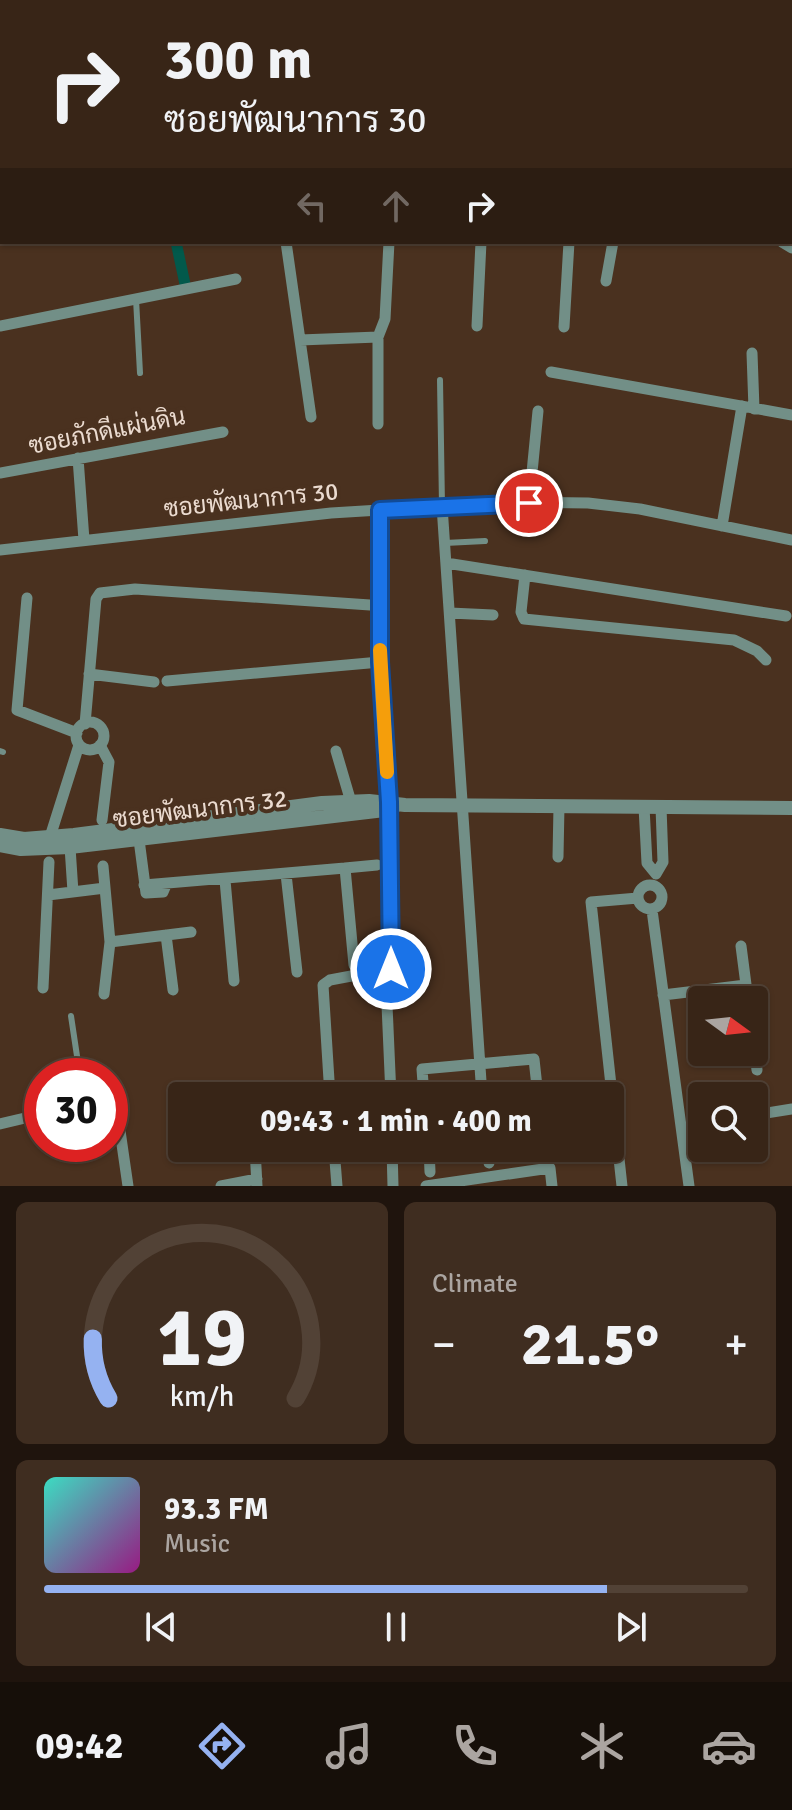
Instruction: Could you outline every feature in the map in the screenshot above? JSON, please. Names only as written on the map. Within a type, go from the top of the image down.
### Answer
[{"type":"street","points":[[286,244],[311,417]]},
{"type":"street","points":[[378,424],[378,337],[386,309],[389,244]]},
{"type":"street","points":[[477,326],[481,244]]},
{"type":"street","points":[[564,327],[569,244]]},
{"type":"street","points":[[606,281],[613,244]]},
{"type":"street","points":[[0,326],[236,279]]},
{"type":"street","points":[[300,340],[378,337]]},
{"type":"street","points":[[722,526],[748,408],[752,353]]},
{"type":"street","points":[[551,372],[792,415]]},
{"type":"street","points":[[529,503],[538,411]]},
{"type":"street","name":"ซอยภักดีแผ่นดิน","points":[[0,473],[223,432]]},
{"type":"street","points":[[78,458],[84,540]]},
{"type":"street","name":"ซอยพัฒนาการ 30","points":[[0,550],[380,510],[529,503],[588,503],[640,509],[792,540]]},
{"type":"street","points":[[442,506],[481,1082]]},
{"type":"street","points":[[380,510],[380,662],[389,806],[392,977],[386,982]]},
{"type":"street","points":[[446,563],[786,616]]},
{"type":"street","points":[[525,575],[521,612],[524,619],[734,640],[757,651],[766,660]]},
{"type":"street","points":[[50,837],[80,734],[96,599],[100,593],[111,590],[370,605]]},
{"type":"street","points":[[27,598],[17,710],[80,734],[89,749],[100,745],[104,735],[102,727],[95,723],[80,734]]},
{"type":"street","points":[[450,613],[493,615]]},
{"type":"street","points":[[89,674],[161,681],[380,662]]},
{"type":"street","points":[[100,745],[109,762],[102,820]]},
{"type":"street","points":[[336,751],[351,802]]},
{"type":"street","name":"ซอยพัฒนาการ 32","points":[[0,845],[21,849],[70,847],[138,833],[351,802],[389,806]]},
{"type":"street","name":"ซอยพัฒนาการ 32","points":[[269,815],[405,805],[792,808]]},
{"type":"street","points":[[558,857],[559,806]]},
{"type":"street","points":[[644,807],[647,863],[662,899],[652,910],[689,1186]]},
{"type":"street","points":[[638,898],[643,887],[655,880],[663,862],[661,807]]},
{"type":"street","points":[[138,833],[144,885],[377,865]]},
{"type":"street","name":"ซอยพัฒนาการ 32","points":[[0,835],[24,839],[138,833]]},
{"type":"street","points":[[70,847],[73,892]]},
{"type":"street","points":[[43,988],[49,862]]},
{"type":"street","points":[[103,866],[110,942],[104,994]]},
{"type":"street","points":[[345,868],[354,965]]},
{"type":"street","points":[[286,874],[297,972]]},
{"type":"street","points":[[225,880],[234,981]]},
{"type":"street","points":[[48,895],[105,888]]},
{"type":"street","points":[[638,898],[644,908],[652,910]]},
{"type":"street","points":[[622,1186],[591,902],[638,898]]},
{"type":"street","points":[[110,942],[191,932]]},
{"type":"street","points":[[166,935],[173,990]]},
{"type":"street","points":[[663,995],[746,985],[741,946]]},
{"type":"street","points":[[329,1082],[323,985],[330,980],[378,971],[384,967],[391,969]]},
{"type":"street","points":[[378,971],[379,979],[386,982]]},
{"type":"street","points":[[386,982],[390,1082]]},
{"type":"street","points":[[423,1082],[422,1069],[534,1059],[536,1082]]},
{"type":"street","points":[[756,1066],[757,1070]]},
{"type":"street","points":[[768,1113],[792,1109]]},
{"type":"street","points":[[0,1124],[24,1118]]},
{"type":"street","points":[[125,1162],[128,1186]]},
{"type":"street","points":[[221,1186],[257,1182],[256,1162]]},
{"type":"street","points":[[335,1162],[337,1186]]},
{"type":"street","points":[[392,1162],[393,1186]]},
{"type":"street","points":[[430,1162],[430,1172]]},
{"type":"street","points":[[426,1186],[492,1181],[550,1168],[552,1186]]},
{"type":"lane","points":[[136,299],[140,373]]},
{"type":"lane","points":[[440,380],[442,506]]},
{"type":"lane","points":[[445,543],[485,541]]},
{"type":"lane","points":[[71,1016],[77,1058]]},
{"type":"waterway","points":[[176,244],[185,284]]},
{"type":"slow traffic","points":[[380,650],[387,772]]},
{"type":"route","points":[[391,969],[389,802],[380,662],[380,510],[529,503]]}]
